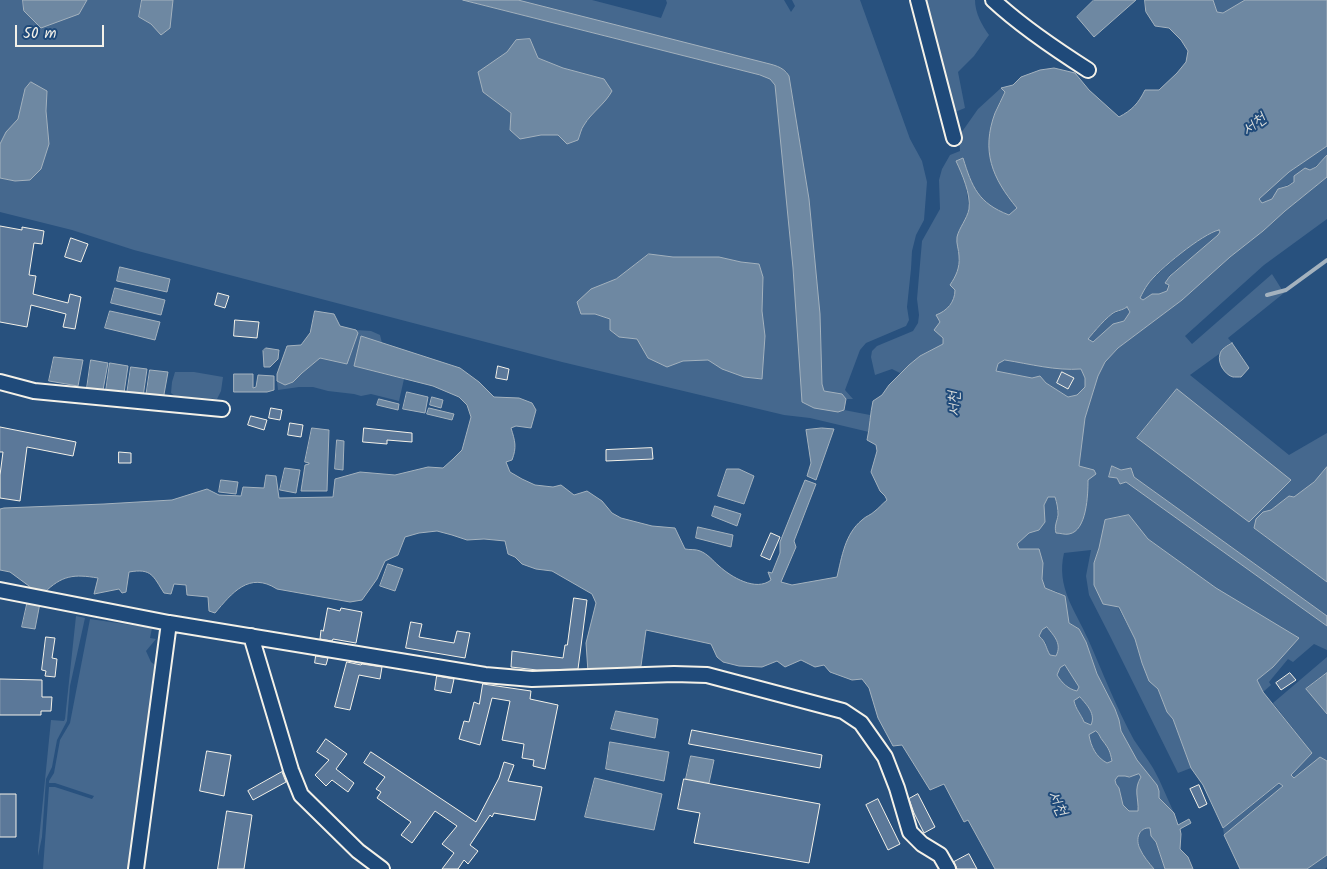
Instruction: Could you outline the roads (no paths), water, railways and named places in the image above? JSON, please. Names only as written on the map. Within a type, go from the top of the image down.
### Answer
[{"type":"street","points":[[918,0],[954,138]]},
{"type":"street","points":[[993,0],[1007,13],[1088,70]]},
{"type":"street","points":[[0,382],[34,391],[222,409]]},
{"type":"street","points":[[0,590],[169,623],[485,675],[532,679],[707,674],[843,711],[862,723],[885,757],[897,788],[910,832],[922,844],[940,855],[948,869]]},
{"type":"street","points":[[136,869],[169,623]]},
{"type":"street","points":[[251,636],[292,770],[302,795],[358,851],[382,869]]},
{"type":"water","points":[[23,0],[87,0],[79,14],[41,28],[24,11]]},
{"type":"water","points":[[142,0],[173,0],[170,28],[161,35],[151,24],[139,17]]},
{"type":"water","points":[[463,0],[518,0],[770,64],[781,68],[787,73],[809,199],[820,314],[822,384],[824,391],[842,394],[846,399],[844,410],[838,412],[814,408],[802,402],[793,268],[775,85],[770,79]]},
{"type":"water","points":[[1094,0],[1136,0],[1094,37],[1077,17]]},
{"type":"water","name":"서천","points":[[1145,0],[1213,0],[1217,12],[1223,13],[1245,0],[1327,0],[1327,146],[1289,172],[1259,199],[1262,203],[1272,199],[1278,189],[1294,182],[1294,176],[1305,168],[1310,170],[1316,167],[1327,155],[1327,177],[1230,257],[1182,300],[1118,348],[1105,362],[1098,376],[1085,418],[1079,466],[1094,470],[1096,474],[1088,480],[1088,494],[1080,526],[1069,534],[1056,533],[1057,504],[1055,497],[1048,497],[1044,505],[1045,522],[1039,530],[1029,533],[1017,544],[1019,549],[1039,549],[1043,563],[1042,579],[1045,588],[1065,596],[1069,623],[1079,629],[1086,642],[1097,674],[1115,709],[1121,731],[1137,760],[1157,785],[1159,798],[1174,813],[1178,825],[1189,819],[1191,823],[1180,829],[1180,849],[1188,857],[1193,869],[1165,869],[1156,842],[1151,836],[1150,828],[1146,828],[1139,834],[1138,841],[1143,854],[1154,869],[995,869],[968,820],[964,822],[944,784],[930,790],[902,745],[893,746],[878,718],[869,688],[862,679],[852,680],[830,672],[824,665],[815,667],[801,660],[785,667],[777,661],[762,667],[739,666],[723,662],[717,657],[711,644],[646,630],[641,666],[588,672],[586,643],[596,603],[592,594],[552,571],[536,569],[522,564],[515,557],[508,554],[505,541],[467,540],[437,531],[419,533],[405,537],[398,555],[385,561],[377,579],[362,600],[350,602],[277,589],[258,582],[250,583],[235,592],[215,613],[209,611],[208,597],[187,595],[186,585],[174,584],[171,594],[164,593],[154,578],[143,571],[129,572],[126,592],[122,593],[119,589],[94,594],[98,578],[69,577],[57,582],[44,593],[30,590],[29,586],[10,572],[0,570],[0,509],[4,508],[172,500],[207,489],[219,495],[241,496],[243,487],[264,488],[266,475],[276,476],[279,498],[333,497],[335,479],[360,472],[395,475],[428,467],[443,468],[462,450],[471,417],[467,405],[459,397],[433,386],[354,366],[361,336],[460,368],[479,382],[494,397],[519,398],[532,403],[536,410],[531,428],[516,426],[511,428],[515,448],[512,460],[506,462],[510,472],[535,485],[553,487],[561,485],[574,495],[587,491],[602,501],[612,513],[621,518],[652,526],[675,528],[685,549],[703,552],[724,570],[744,582],[758,584],[771,580],[768,572],[772,573],[780,553],[780,542],[805,480],[816,484],[794,541],[796,547],[781,582],[792,585],[837,577],[845,546],[852,532],[862,520],[887,500],[880,491],[871,472],[877,451],[876,445],[867,440],[873,401],[882,395],[889,385],[920,356],[943,344],[943,338],[934,330],[940,322],[936,315],[944,311],[954,298],[955,290],[950,285],[956,275],[959,264],[957,237],[969,209],[967,191],[956,161],[963,158],[973,186],[983,199],[998,210],[1009,215],[1017,208],[995,175],[989,152],[991,127],[1005,92],[1001,88],[1013,85],[1021,77],[1040,70],[1054,68],[1075,73],[1089,90],[1119,117],[1134,106],[1145,90],[1159,90],[1186,62],[1188,51],[1181,40],[1169,28],[1155,26],[1146,12]],"holes":[[[1219,230],[1220,232],[1170,276],[1165,283],[1169,285],[1167,291],[1152,294],[1143,300],[1140,298],[1148,284],[1161,270],[1202,238]],[[1127,307],[1130,312],[1124,321],[1113,324],[1093,342],[1088,339],[1109,317],[1115,312]],[[1005,360],[1053,368],[1081,369],[1085,378],[1085,387],[1077,395],[1068,397],[1046,383],[1040,376],[1032,378],[996,371],[998,364]],[[1047,627],[1058,644],[1056,656],[1050,655],[1045,643],[1039,636],[1042,630]],[[1065,665],[1079,687],[1077,691],[1071,689],[1057,675],[1060,668]],[[1080,697],[1092,713],[1091,725],[1084,722],[1074,701]],[[1096,731],[1108,748],[1112,761],[1107,763],[1100,758],[1093,748],[1089,735]],[[1139,774],[1141,777],[1137,786],[1138,811],[1129,811],[1123,805],[1115,780],[1118,776],[1129,777]]]},
{"type":"water","points":[[530,39],[538,58],[563,68],[604,79],[612,91],[587,120],[578,140],[567,144],[558,135],[541,135],[520,139],[510,130],[511,113],[483,92],[478,72],[507,52],[516,40]]},
{"type":"water","points":[[31,82],[47,91],[46,111],[49,144],[41,169],[30,180],[15,181],[0,178],[0,144],[6,132],[18,119],[25,89]]},
{"type":"water","points":[[649,254],[673,257],[719,257],[759,264],[763,277],[762,311],[765,336],[762,379],[744,377],[722,369],[708,360],[683,361],[667,367],[648,358],[637,339],[619,337],[610,330],[610,319],[595,314],[581,314],[577,302],[591,289],[616,279]]},
{"type":"water","points":[[120,267],[170,279],[167,292],[117,281]]},
{"type":"water","points":[[115,288],[165,300],[161,315],[111,303]]},
{"type":"water","points":[[110,311],[160,322],[155,340],[105,328]]},
{"type":"water","points":[[315,311],[334,314],[340,326],[356,330],[358,333],[347,364],[320,358],[293,382],[285,385],[277,381],[277,374],[287,346],[301,345],[310,333]]},
{"type":"water","points":[[1232,343],[1249,368],[1241,377],[1233,377],[1227,374],[1222,368],[1220,361],[1219,357],[1224,348]]},
{"type":"water","points":[[266,348],[279,350],[278,359],[270,367],[264,367],[263,351]]},
{"type":"water","points":[[54,357],[83,360],[78,386],[49,381]]},
{"type":"water","points":[[91,360],[108,363],[103,390],[87,388]]},
{"type":"water","points":[[110,363],[128,366],[124,393],[106,391]]},
{"type":"water","points":[[131,367],[147,369],[143,397],[127,394]]},
{"type":"water","points":[[150,370],[168,372],[163,400],[146,397]]},
{"type":"water","points":[[234,374],[253,374],[253,388],[256,387],[258,375],[274,376],[274,390],[267,392],[234,392]]},
{"type":"water","points":[[1177,389],[1291,480],[1249,522],[1137,438]]},
{"type":"water","points":[[407,392],[428,397],[425,413],[403,409]]},
{"type":"water","points":[[432,397],[443,400],[441,408],[430,405]]},
{"type":"water","points":[[379,399],[399,404],[398,410],[377,405]]},
{"type":"water","points":[[429,408],[454,414],[452,420],[427,414]]},
{"type":"water","points":[[312,428],[329,430],[327,491],[301,491],[305,465],[309,464],[305,462]]},
{"type":"water","points":[[834,429],[816,480],[807,476],[811,463],[806,430]]},
{"type":"water","points":[[337,440],[344,441],[343,470],[335,469]]},
{"type":"water","points":[[1112,466],[1121,470],[1131,468],[1134,477],[1327,616],[1327,626],[1126,482],[1120,484],[1117,478],[1109,477]]},
{"type":"water","points":[[1327,467],[1327,582],[1254,528],[1256,519],[1263,512],[1271,510],[1289,496],[1294,497],[1314,482]]},
{"type":"water","points":[[285,468],[300,470],[296,493],[280,490]]},
{"type":"water","points":[[727,469],[739,469],[754,476],[744,504],[718,496]]},
{"type":"water","points":[[221,480],[238,482],[236,494],[219,492]]},
{"type":"water","points":[[715,506],[741,514],[737,526],[712,516]]},
{"type":"water","points":[[1129,515],[1148,539],[1216,588],[1299,638],[1273,667],[1257,680],[1263,692],[1312,753],[1291,775],[1294,778],[1320,757],[1327,761],[1327,855],[1307,869],[1240,869],[1224,835],[1283,786],[1279,783],[1223,828],[1203,785],[1191,768],[1173,719],[1167,712],[1158,689],[1149,681],[1135,639],[1119,607],[1103,604],[1094,585],[1094,563],[1105,520]]},
{"type":"water","points":[[698,527],[733,535],[731,547],[696,538]]},
{"type":"water","points":[[388,564],[403,569],[395,591],[380,586]]},
{"type":"water","points":[[28,600],[40,603],[35,629],[22,627]]},
{"type":"water","points":[[1327,673],[1327,714],[1306,689]]},
{"type":"water","points":[[616,711],[658,719],[655,738],[611,729]]},
{"type":"water","points":[[610,742],[669,752],[664,781],[606,769]]},
{"type":"water","points":[[691,756],[714,760],[709,783],[686,779]]},
{"type":"water","points":[[595,778],[662,794],[654,830],[585,817]]},
{"type":"waterway","points":[[1267,295],[1286,290],[1327,260]]}]
